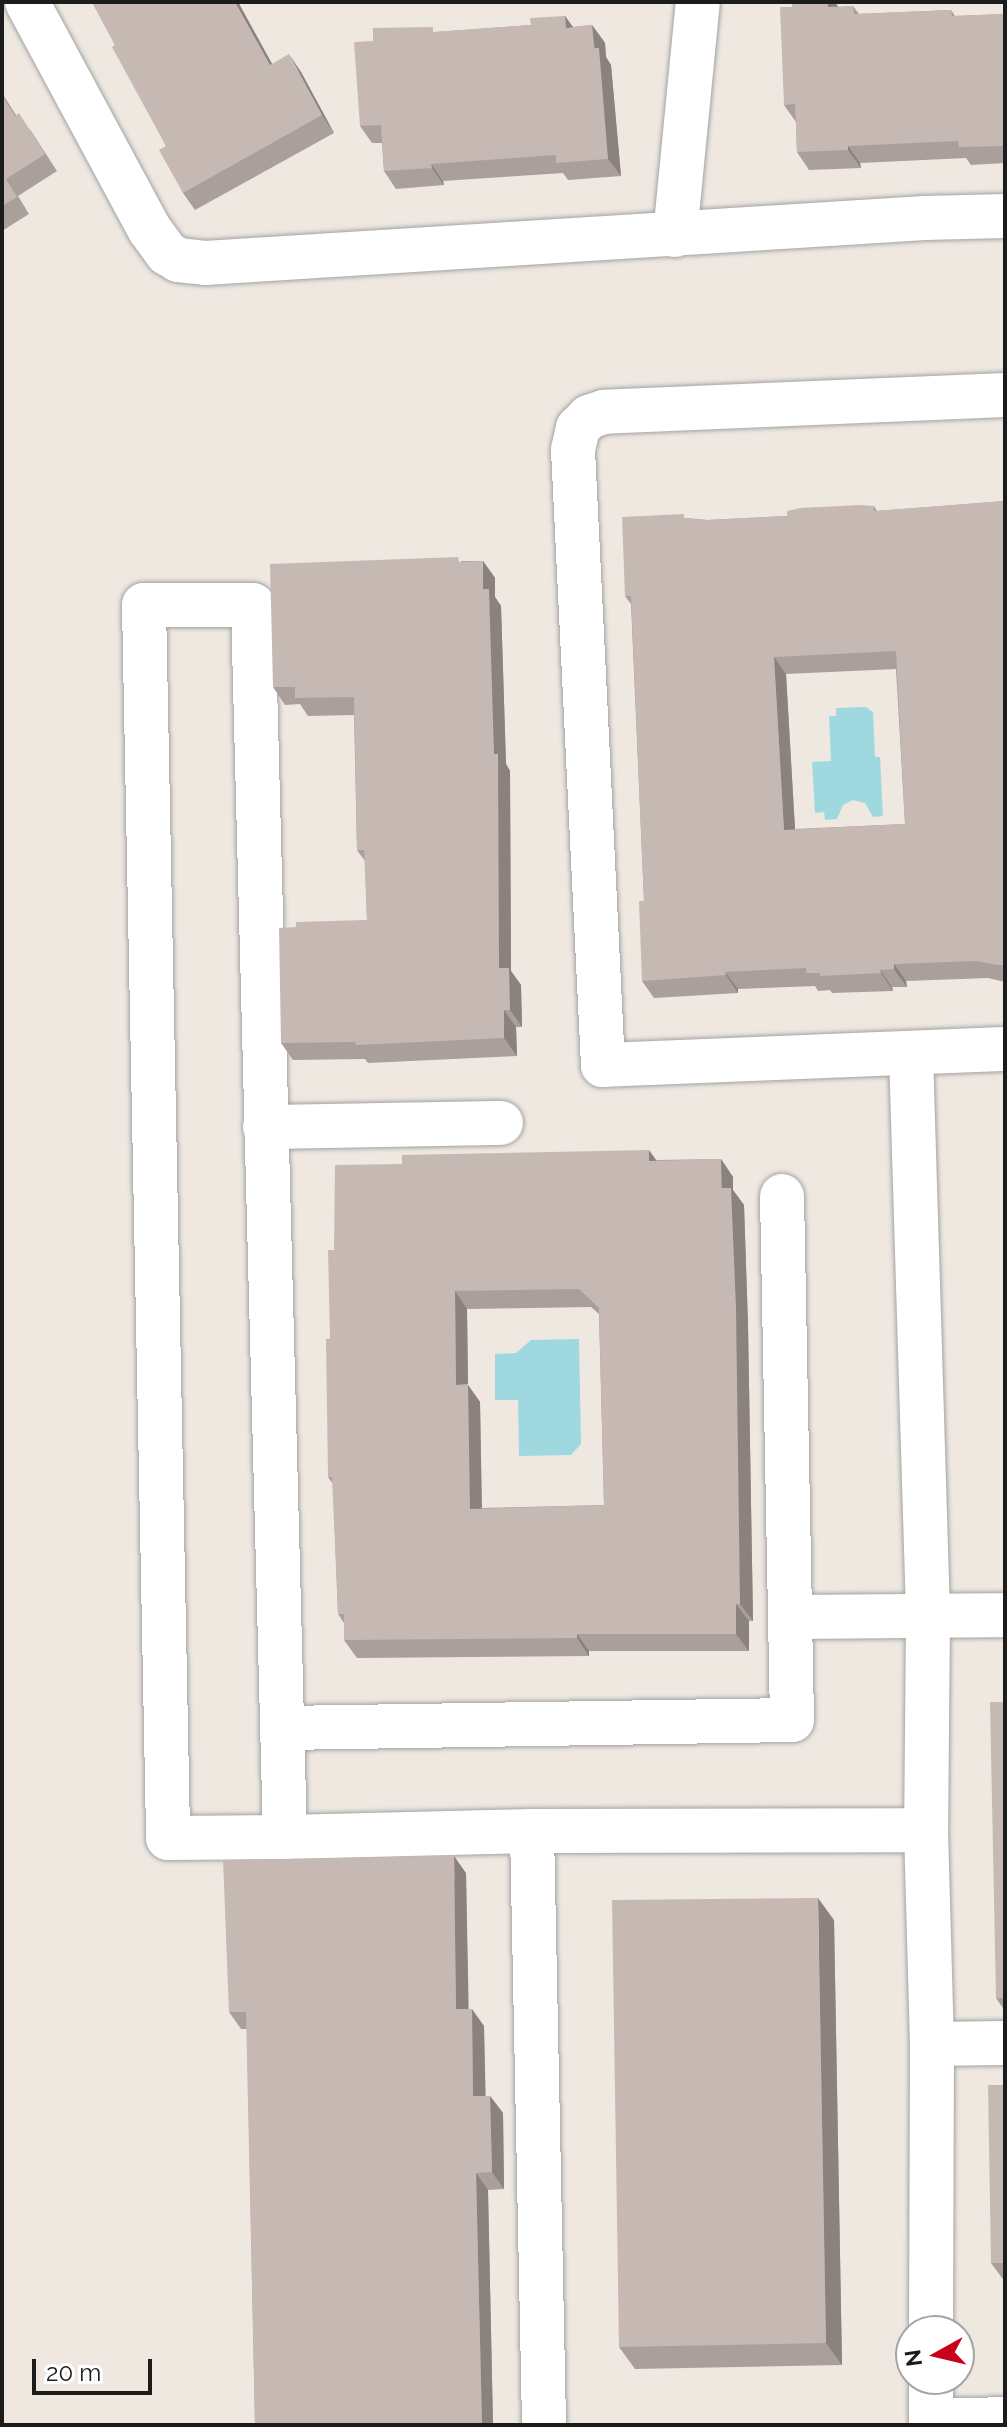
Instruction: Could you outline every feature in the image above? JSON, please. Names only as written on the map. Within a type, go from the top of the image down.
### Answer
[{"type":"street","points":[[27,2],[150,230],[167,253],[178,260],[205,263],[925,218],[1005,216]]},
{"type":"street","points":[[675,235],[698,2]]},
{"type":"street","points":[[1005,395],[604,412],[589,417],[574,439],[603,1065],[1005,1049]]},
{"type":"street","points":[[285,1837],[253,605],[144,605],[168,1838],[285,1837],[532,1831],[926,1830]]},
{"type":"street","points":[[911,1054],[928,1615],[926,1830],[932,2044],[931,2315]]},
{"type":"street","points":[[265,1127],[501,1123]]},
{"type":"street","points":[[283,1728],[792,1720],[782,1196]]},
{"type":"street","points":[[790,1617],[1005,1615]]},
{"type":"street","points":[[532,1831],[544,2425]]},
{"type":"street","points":[[932,2044],[1005,2043]]},
{"type":"street","points":[[931,2408],[1005,2419]]},
{"type":"water","points":[[866,707],[873,712],[875,757],[880,757],[883,816],[873,817],[865,803],[853,800],[843,805],[837,819],[825,820],[824,812],[815,813],[812,762],[831,761],[829,716],[836,716],[836,708]]},
{"type":"water","points":[[579,1339],[581,1444],[571,1455],[519,1456],[518,1400],[495,1400],[495,1354],[516,1353],[531,1340]]},
{"type":"building","points":[[92,2],[235,2],[270,65],[289,54],[322,115],[183,193],[159,150],[166,146],[112,47],[115,45]]},
{"type":"building","points":[[792,2],[828,2],[828,7],[853,6],[854,14],[951,10],[952,16],[1005,14],[1005,146],[959,147],[958,141],[848,146],[848,150],[797,152],[795,104],[784,105],[780,7],[792,7]]},
{"type":"building","points":[[565,16],[566,28],[592,25],[594,48],[599,48],[608,159],[556,163],[556,155],[431,164],[432,168],[384,171],[381,125],[360,126],[354,42],[373,41],[373,28],[433,27],[433,32],[531,25],[530,18]]},
{"type":"building","points":[[2,95],[15,116],[19,113],[45,154],[6,179],[17,197],[2,206]]},
{"type":"building","points":[[1005,501],[1005,965],[976,961],[894,964],[894,969],[880,970],[881,973],[820,976],[820,973],[806,973],[806,968],[725,972],[726,975],[642,981],[639,901],[644,901],[631,596],[625,596],[622,517],[684,514],[684,518],[707,520],[787,516],[787,511],[800,508],[860,505],[874,506],[874,511]],"holes":[[[896,651],[905,824],[784,830],[774,657]]]},
{"type":"building","points":[[458,557],[459,562],[483,561],[483,589],[489,589],[494,754],[498,754],[499,968],[509,968],[510,1010],[504,1010],[504,1038],[356,1045],[355,1042],[281,1043],[279,928],[296,927],[296,922],[367,920],[364,850],[357,850],[354,697],[295,698],[295,687],[273,687],[270,564]]},
{"type":"building","points":[[649,1150],[649,1161],[721,1159],[721,1188],[731,1188],[736,1308],[740,1604],[736,1604],[736,1634],[577,1634],[577,1638],[344,1640],[344,1614],[338,1614],[332,1477],[328,1477],[326,1339],[330,1339],[328,1250],[334,1250],[335,1165],[402,1164],[402,1155]],"holes":[[[579,1289],[599,1308],[604,1505],[470,1509],[468,1384],[456,1385],[455,1291]]]},
{"type":"building","points":[[990,1702],[1005,1702],[1005,1998],[996,1998]]},
{"type":"building","points":[[454,1856],[456,2009],[472,2009],[473,2096],[490,2096],[492,2172],[476,2173],[482,2425],[255,2425],[246,2012],[229,2012],[223,1860]]},
{"type":"building","points":[[818,1898],[826,2343],[619,2347],[612,1900]]},
{"type":"building","points":[[988,2085],[1005,2085],[1005,2263],[991,2263]]}]
